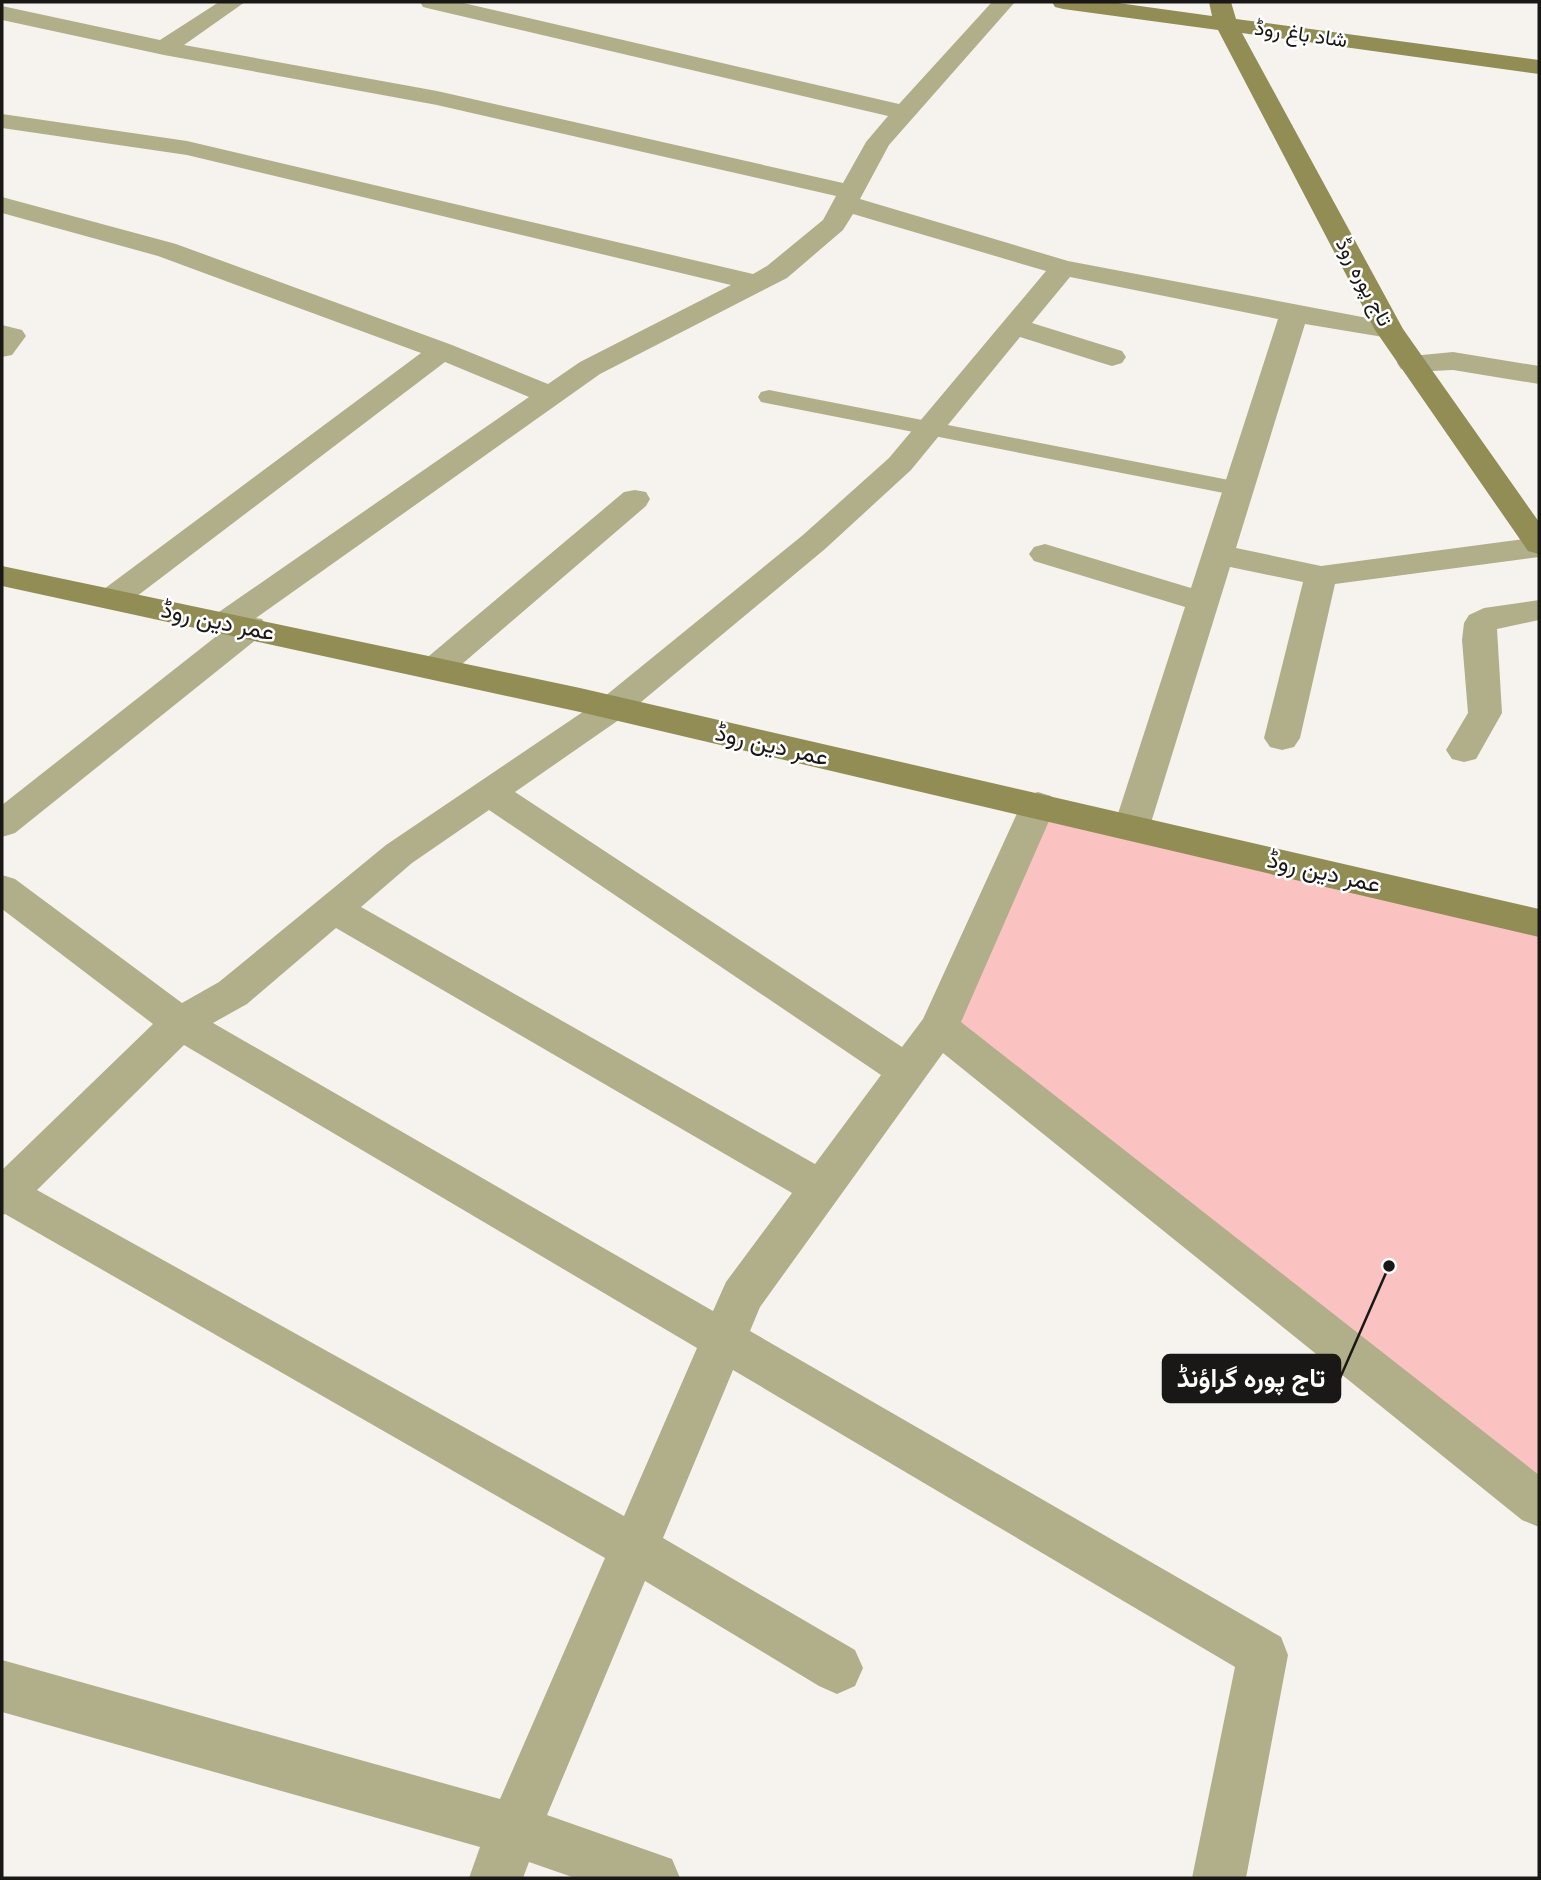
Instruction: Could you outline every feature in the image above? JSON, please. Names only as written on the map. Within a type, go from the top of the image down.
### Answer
[{"type":"main road","name":"شاد باغ روڈ","points":[[1063,2],[1223,13],[1539,67]]},
{"type":"main road","name":"تاج پورہ روڈ","points":[[1223,13],[1389,330],[1539,545]]},
{"type":"main road","name":"عمر دین روڈ","points":[[2,576],[239,625],[1038,805],[1539,923]]},
{"type":"street","points":[[164,48],[234,2]]},
{"type":"street","points":[[431,2],[904,112]]},
{"type":"street","points":[[2,824],[239,625],[590,368],[777,272],[834,224],[878,142],[1004,2]]},
{"type":"street","points":[[2,13],[164,48],[436,98],[848,197],[1063,268],[1389,330]]},
{"type":"street","points":[[2,121],[187,148],[758,283]]},
{"type":"street","points":[[2,205],[167,250],[442,351],[551,396]]},
{"type":"street","points":[[837,1668],[636,1549],[4,1195],[180,1023],[233,993],[399,854],[611,709],[814,542],[900,464],[1063,268]]},
{"type":"street","points":[[1132,827],[1294,314]]},
{"type":"street","points":[[1014,326],[1112,357]]},
{"type":"street","points":[[2,333],[12,337],[2,349]]},
{"type":"street","points":[[112,599],[442,351]]},
{"type":"street","points":[[1411,363],[1453,361],[1539,375]]},
{"type":"street","points":[[435,669],[635,499]]},
{"type":"street","points":[[1218,554],[1321,576],[1539,545]]},
{"type":"street","points":[[1045,554],[1203,603]]},
{"type":"street","points":[[1282,738],[1321,576]]},
{"type":"street","points":[[1464,750],[1485,713],[1479,640],[1481,623],[1496,616],[1539,610]]},
{"type":"street","points":[[488,792],[906,1071]]},
{"type":"street","points":[[505,1854],[742,1296],[939,1027],[1038,805]]},
{"type":"street","points":[[2,889],[180,1023],[1264,1655],[1219,1878]]},
{"type":"street","points":[[333,909],[820,1188]]},
{"type":"street","points":[[939,1027],[1539,1504]]},
{"type":"street","points":[[2,1686],[505,1854],[653,1878]]},
{"type":"lane","points":[[769,397],[1239,489]]},
{"type":"shaded area","points":[[1038,805],[1539,930],[1539,1504],[939,1027]]},
{"type":"place","name":"تاج پورہ گراؤنڈ","points":[[1389,1266]]}]
